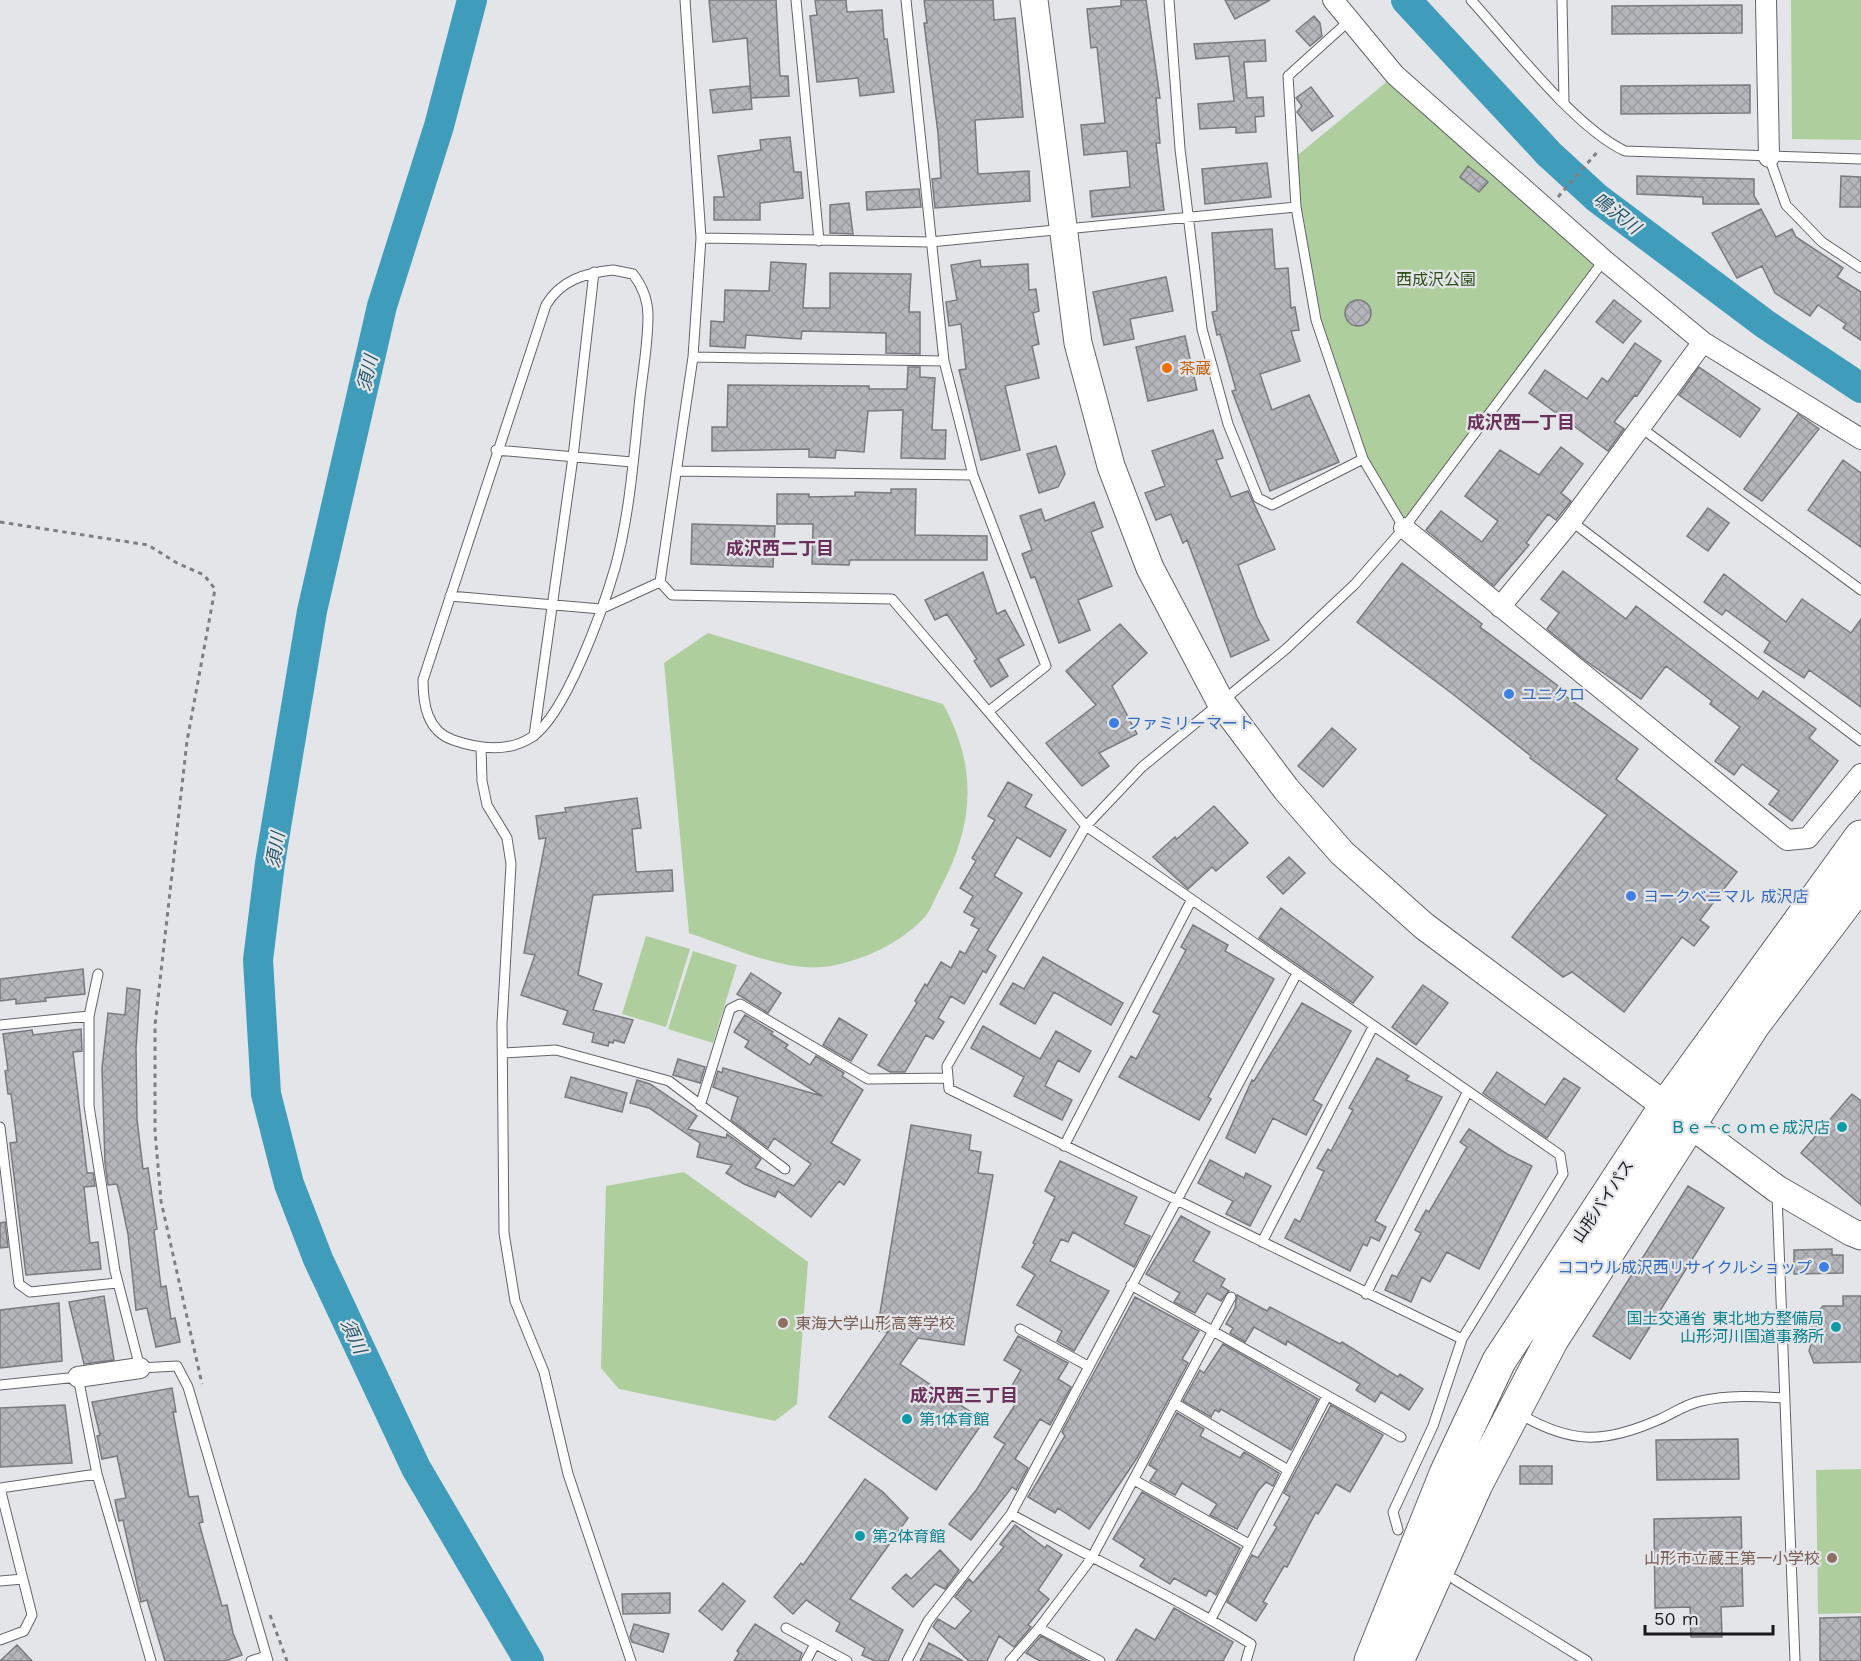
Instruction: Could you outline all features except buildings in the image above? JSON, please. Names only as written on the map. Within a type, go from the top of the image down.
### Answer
[{"type":"highway","name":"山形バイパス","points":[[1371,1661],[1446,1474],[1499,1361],[1678,1115],[1861,837]]},
{"type":"highway","name":"山形バイパス","points":[[1397,1661],[1440,1561],[1513,1410],[1678,1115],[1753,1025],[1861,882]]},
{"type":"street","points":[[1034,0],[1078,343],[1112,466],[1150,568],[1220,701],[1286,789],[1342,853],[1424,926],[1777,1189],[1851,1233],[1861,1236]]},
{"type":"street","points":[[1333,0],[1395,75],[1604,260],[1703,342],[1861,440]]},
{"type":"street","points":[[1766,0],[1769,158]]},
{"type":"street","points":[[1500,607],[1571,521],[1703,342]]},
{"type":"street","points":[[1404,528],[1787,840],[1808,838],[1861,774]]},
{"type":"street","points":[[78,1377],[140,1368]]},
{"type":"lane","points":[[660,582],[693,357],[701,238],[685,0]]},
{"type":"lane","points":[[796,0],[819,241]]},
{"type":"lane","points":[[906,0],[944,361],[974,475],[1046,666],[989,711]]},
{"type":"lane","points":[[1169,0],[1188,218],[1202,329],[1228,424],[1258,498],[1272,505],[1363,459]]},
{"type":"lane","points":[[1472,0],[1564,103],[1606,142],[1625,151],[1769,158],[1861,159]]},
{"type":"lane","points":[[1562,0],[1564,103]]},
{"type":"lane","points":[[1350,20],[1288,76],[1296,207],[1316,320],[1363,459],[1404,528]]},
{"type":"lane","points":[[1769,158],[1786,205],[1822,242],[1861,268]]},
{"type":"lane","points":[[701,238],[930,243],[1296,207]]},
{"type":"lane","points":[[1462,1339],[1175,1202],[949,1089],[947,1066],[1086,826],[1142,767],[1286,649],[1355,584],[1404,528],[1604,260]]},
{"type":"lane","points":[[613,270],[633,274],[644,289],[648,315],[622,538],[601,609],[564,697],[534,736],[518,745],[498,749],[481,747],[449,738],[428,718],[423,705],[423,680],[496,450],[546,305],[555,290],[594,272],[613,270]]},
{"type":"lane","points":[[534,736],[573,457],[594,272]]},
{"type":"lane","points":[[693,357],[944,361]]},
{"type":"lane","points":[[1640,427],[1861,590]]},
{"type":"lane","points":[[496,450],[632,462]]},
{"type":"lane","points":[[677,471],[974,475]]},
{"type":"lane","points":[[1571,521],[1861,741]]},
{"type":"lane","points":[[450,596],[601,609],[660,582]]},
{"type":"lane","points":[[660,582],[672,595],[892,599],[1086,826],[1296,975],[1560,1155],[1563,1174],[1462,1339],[1433,1426],[1393,1512],[1398,1530]]},
{"type":"lane","points":[[481,747],[482,781],[487,805],[507,837],[511,864],[502,1024],[504,1233],[515,1301],[544,1372],[568,1474],[631,1661]]},
{"type":"lane","points":[[1064,1146],[1191,901]]},
{"type":"lane","points":[[98,974],[89,1016],[89,1106],[117,1282],[140,1368],[177,1366],[188,1387],[267,1658],[251,1661]]},
{"type":"lane","points":[[907,1661],[927,1621],[1011,1514],[1296,975]]},
{"type":"lane","points":[[700,1107],[730,1009],[740,1004],[868,1079],[948,1078]]},
{"type":"lane","points":[[0,1025],[89,1016]]},
{"type":"lane","points":[[1262,1242],[1373,1027]]},
{"type":"lane","points":[[504,1053],[556,1050],[669,1081],[700,1107],[785,1169]]},
{"type":"lane","points":[[1366,1294],[1467,1093]]},
{"type":"lane","points":[[0,1127],[19,1284],[30,1292],[117,1282]]},
{"type":"lane","points":[[1777,1189],[1795,1661]]},
{"type":"lane","points":[[1131,1285],[1401,1437]]},
{"type":"lane","points":[[1010,1661],[1039,1628],[1091,1559],[1231,1297]]},
{"type":"lane","points":[[1020,1329],[1088,1366]]},
{"type":"lane","points":[[0,1385],[78,1377],[97,1474],[151,1661]]},
{"type":"lane","points":[[1211,1619],[1327,1395]]},
{"type":"lane","points":[[1513,1410],[1546,1430],[1585,1438],[1629,1432],[1698,1401],[1735,1395],[1784,1398]]},
{"type":"lane","points":[[1174,1403],[1288,1470]]},
{"type":"lane","points":[[0,1640],[24,1631],[32,1615],[0,1488],[97,1474]]},
{"type":"lane","points":[[1134,1480],[1249,1544]]},
{"type":"lane","points":[[1011,1514],[1091,1559],[1211,1619],[1251,1644],[1246,1661]]},
{"type":"lane","points":[[0,1581],[23,1579]]},
{"type":"lane","points":[[1454,1579],[1587,1661]]},
{"type":"lane","points":[[786,1628],[847,1661]]},
{"type":"lane","points":[[1039,1628],[1100,1661]]},
{"type":"lane","points":[[806,1661],[815,1644]]},
{"type":"path","points":[[1562,193],[1606,142]]},
{"type":"path","points":[[0,522],[148,545],[204,575],[215,589],[187,741],[155,1025],[155,1131],[161,1201],[204,1393]]},
{"type":"path","points":[[268,1610],[287,1661]]},
{"type":"green space","points":[[1791,0],[1861,0],[1861,140],[1792,139]]},
{"type":"green space","name":"西成沢公園","points":[[1395,75],[1604,260],[1404,528],[1363,459],[1316,320],[1293,159]]},
{"type":"green space","points":[[708,633],[943,704],[962,751],[966,773],[965,818],[952,864],[928,912],[913,928],[892,943],[857,959],[831,966],[814,967],[796,966],[759,958],[689,933],[664,663]]},
{"type":"green space","points":[[646,936],[690,949],[666,1027],[622,1014]]},
{"type":"green space","points":[[693,951],[737,965],[713,1043],[668,1029]]},
{"type":"green space","points":[[684,1172],[808,1262],[797,1404],[775,1421],[619,1389],[601,1368],[606,1186]]},
{"type":"green space","points":[[1861,1469],[1861,1613],[1818,1614],[1816,1470]]},
{"type":"waterway","name":"須川","points":[[472,0],[439,126],[382,306],[312,611],[270,863],[258,960],[266,1094],[289,1184],[318,1259],[416,1468],[529,1661]]},
{"type":"waterway","name":"鳴沢川","points":[[1406,0],[1549,154],[1597,198],[1765,324],[1861,388]]},
{"type":"place","name":"茶蔵","points":[[1167,368]]},
{"type":"place","name":"ユニクロ","points":[[1509,694]]},
{"type":"place","name":"ファミリーマート","points":[[1114,723]]},
{"type":"place","name":"ヨークベニマル 成沢店","points":[[1631,896]]},
{"type":"place","name":"Ｂｅ－ｃｏｍｅ成沢店","points":[[1842,1127]]},
{"type":"place","name":"ココウル成沢西リサイクルショップ","points":[[1824,1267]]},
{"type":"place","name":"東海大学山形高等学校","points":[[783,1323]]},
{"type":"place","name":"国土交通省 東北地方整備局 山形河川国道事務所","points":[[1836,1327]]},
{"type":"place","name":"第1体育館","points":[[907,1419]]},
{"type":"place","name":"第2体育館","points":[[860,1536]]},
{"type":"place","name":"山形市立蔵王第一小学校","points":[[1832,1558]]},
{"type":"district","name":"成沢西一丁目","points":[[1521,422]]},
{"type":"district","name":"成沢西二丁目","points":[[780,548]]},
{"type":"district","name":"成沢西三丁目","points":[[964,1395]]}]
